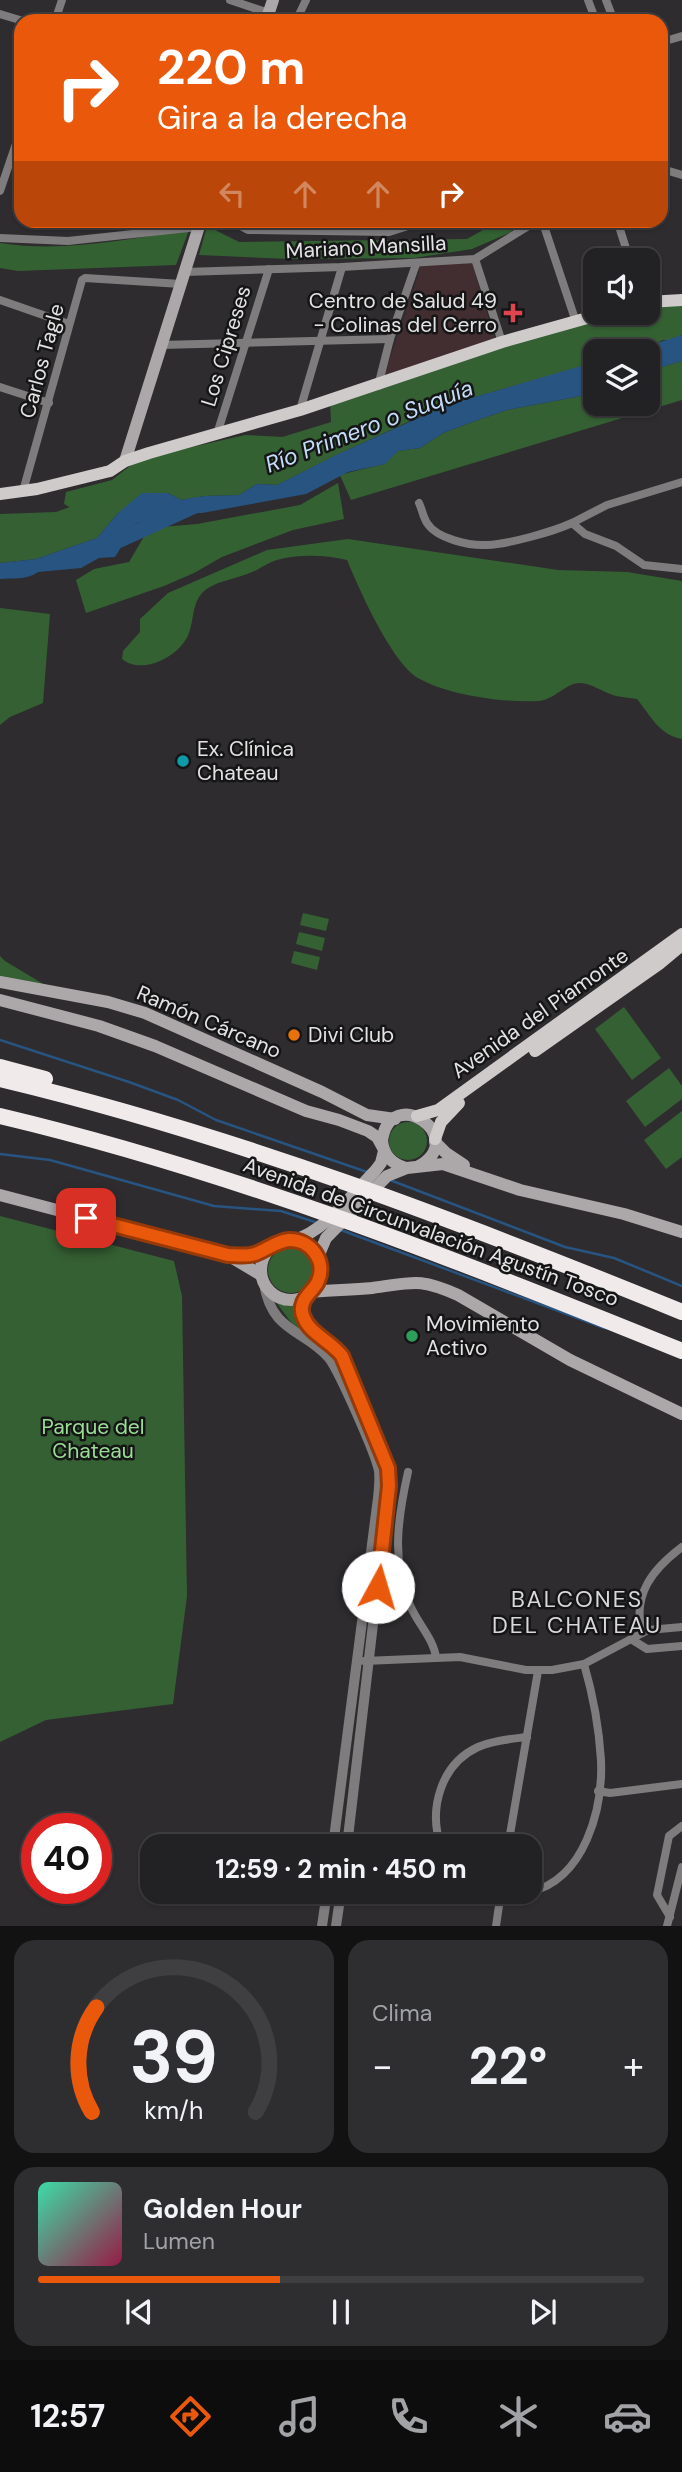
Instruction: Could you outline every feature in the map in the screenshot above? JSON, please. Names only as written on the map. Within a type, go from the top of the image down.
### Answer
[{"type":"highway","points":[[0,1067],[43,1079],[118,1110]]},
{"type":"highway","name":"Avenida de Circunvalación Agustín Tosco","points":[[0,1079],[267,1154],[545,1256],[682,1312]]},
{"type":"highway","name":"Avenida de Circunvalación Agustín Tosco","points":[[5,1118],[141,1152],[324,1211],[682,1350]]},
{"type":"main road","points":[[125,461],[199,228]]},
{"type":"main road","points":[[660,301],[682,300]]},
{"type":"main road","points":[[0,494],[110,471],[125,461],[378,386],[502,342],[583,320]]},
{"type":"main road","name":"Avenida del Piamonte","points":[[417,1116],[438,1110],[682,934]]},
{"type":"main road","name":"Avenida del Piamonte","points":[[435,1140],[437,1128],[448,1112],[561,1034],[682,945]]},
{"type":"main road","name":"Ramón Cárcano","points":[[0,982],[108,1002],[145,1013],[322,1092],[367,1115],[395,1119]]},
{"type":"main road","name":"Ramón Cárcano","points":[[0,1000],[99,1026],[155,1046],[258,1092],[368,1131],[377,1137],[384,1149]]},
{"type":"main road","points":[[381,1173],[386,1128],[402,1116],[417,1116],[429,1125],[435,1140],[446,1153],[480,1175]]},
{"type":"main road","points":[[384,1149],[393,1163],[412,1167],[430,1157],[435,1140]]},
{"type":"main road","points":[[0,1195],[228,1255],[251,1255],[278,1243],[322,1234],[381,1173],[443,1164],[520,1190],[624,1214],[682,1232]]},
{"type":"main road","points":[[309,1294],[318,1282],[322,1234]]},
{"type":"main road","points":[[293,1240],[308,1245],[335,1281],[360,1289]]},
{"type":"main road","points":[[263,1280],[262,1260],[271,1247]]},
{"type":"main road","points":[[228,1255],[263,1280],[276,1296],[283,1299],[299,1299],[309,1294],[410,1282],[440,1287],[569,1360],[682,1414]]},
{"type":"street","points":[[230,0],[269,11]]},
{"type":"street","points":[[0,191],[14,150]]},
{"type":"street","points":[[0,238],[68,241],[169,228]]},
{"type":"street","points":[[244,228],[374,233],[401,228]]},
{"type":"street","name":"Mariano Mansilla","points":[[82,280],[182,278],[269,269],[416,264],[475,259],[527,228]]},
{"type":"street","points":[[543,228],[576,322]]},
{"type":"street","points":[[620,228],[626,248]]},
{"type":"street","points":[[475,259],[502,342]]},
{"type":"street","points":[[378,386],[390,339],[416,264]]},
{"type":"street","points":[[300,410],[342,267]]},
{"type":"street","name":"Los Cipreses","points":[[218,434],[269,269]]},
{"type":"street","name":"Carlos Tagle","points":[[23,491],[82,280]]},
{"type":"street","points":[[0,300],[69,324]]},
{"type":"street","points":[[161,345],[390,339]]},
{"type":"street","points":[[0,387],[49,403]]},
{"type":"street","points":[[419,503],[428,525],[436,531],[477,545],[506,542],[572,523],[607,505],[682,482]]},
{"type":"street","points":[[572,523],[585,534],[616,546],[644,565],[682,569]]},
{"type":"street","points":[[263,1280],[270,1304],[282,1322],[323,1353],[335,1368],[379,1472],[334,1834]]},
{"type":"street","points":[[309,1294],[302,1309],[306,1323],[342,1356],[388,1468],[389,1486],[348,1834]]},
{"type":"street","points":[[408,1472],[398,1522],[399,1566],[409,1604],[417,1622],[434,1646],[436,1658]]},
{"type":"street","points":[[642,1633],[639,1609],[643,1591],[656,1569],[682,1547]]},
{"type":"street","points":[[357,1660],[369,1662],[467,1657],[485,1663],[538,1671],[584,1664],[648,1630],[682,1627]]},
{"type":"street","points":[[632,1639],[647,1649],[682,1646]]},
{"type":"street","points":[[542,1888],[552,1884],[569,1868],[593,1821],[601,1761],[584,1664]]},
{"type":"street","points":[[510,1834],[538,1671]]},
{"type":"street","points":[[437,1834],[441,1785],[454,1763],[470,1751],[489,1743],[527,1737]]},
{"type":"street","points":[[598,1791],[610,1793],[682,1784]]},
{"type":"street","points":[[669,1921],[657,1895],[669,1836],[682,1826]]},
{"type":"street","points":[[669,1921],[682,1867]]},
{"type":"street","points":[[322,1926],[325,1904]]},
{"type":"street","points":[[336,1926],[339,1904]]},
{"type":"street","points":[[496,1926],[499,1904]]},
{"type":"shaded area","points":[[472,263],[495,340],[384,376],[419,273],[418,265]]},
{"type":"green space","points":[[206,228],[239,242],[467,239],[487,228],[515,228],[472,249],[414,258],[290,259],[199,255]]},
{"type":"green space","points":[[189,230],[176,265],[18,271],[0,268],[0,243],[71,246]]},
{"type":"green space","points":[[682,300],[682,335],[673,340],[660,342],[660,339],[583,339],[583,366],[468,399],[421,416],[341,453],[343,474],[384,464],[398,451],[420,448],[443,433],[507,410],[583,395],[583,416],[629,416],[351,500],[335,456],[277,485],[257,484],[239,495],[181,500],[168,493],[118,513],[97,538],[36,559],[0,563],[0,514],[56,512],[152,477],[331,422],[330,401],[583,321],[583,325],[660,325],[660,301]]},
{"type":"green space","points":[[682,313],[682,331],[675,336],[665,335],[657,339],[583,339],[583,362],[469,395],[443,387],[431,379],[492,354],[560,336],[618,325],[660,325],[660,317]]},
{"type":"green space","points":[[682,361],[682,400],[660,407],[660,367]]},
{"type":"green space","points":[[674,367],[682,370],[682,384],[660,387],[660,371]]},
{"type":"green space","points":[[583,399],[583,411],[552,415],[524,430],[540,412]]},
{"type":"green space","points":[[363,400],[386,400],[394,410],[367,431],[343,433],[336,442],[304,450],[286,463],[264,463],[247,478],[214,488],[189,484],[166,491],[129,489],[87,510],[75,510],[64,504],[66,492],[112,480],[131,465],[153,456],[245,435],[304,438],[338,426]]},
{"type":"green space","points":[[338,483],[344,519],[293,530],[222,557],[164,586],[86,613],[76,580],[94,569],[129,562],[149,528],[197,524],[300,505]]},
{"type":"green space","points":[[348,539],[558,570],[627,572],[682,581],[682,739],[661,729],[637,699],[616,696],[581,683],[570,685],[544,700],[524,701],[460,693],[418,678],[408,670],[387,642],[347,560],[330,557],[285,558],[251,573],[213,585],[199,596],[189,633],[170,656],[140,665],[130,664],[122,659],[123,651],[140,632],[140,619],[168,593],[267,550]]},
{"type":"green space","points":[[0,608],[50,614],[43,703],[10,717],[0,725]]},
{"type":"green space","points":[[303,913],[329,919],[326,931],[300,925]]},
{"type":"green space","points":[[299,932],[325,938],[322,951],[296,944]]},
{"type":"green space","points":[[294,951],[320,957],[317,970],[291,963]]},
{"type":"green space","points":[[0,956],[5,961],[45,985],[0,978]]},
{"type":"green space","points":[[624,1007],[661,1058],[632,1080],[595,1029]]},
{"type":"green space","points":[[669,1068],[682,1086],[682,1099],[645,1127],[626,1101]]},
{"type":"green space","points":[[682,1111],[682,1157],[666,1169],[644,1140]]},
{"type":"green space","points":[[408,1122],[421,1128],[427,1141],[421,1154],[408,1160],[395,1154],[389,1141],[395,1128]]},
{"type":"green space","name":"Parque del Chateau","points":[[0,1216],[174,1261],[182,1296],[187,1596],[173,1704],[46,1720],[0,1742]]},
{"type":"green space","points":[[291,1247],[307,1254],[314,1270],[307,1286],[291,1293],[275,1286],[268,1270],[275,1254]]},
{"type":"green space","points":[[276,1302],[296,1306],[306,1337],[290,1321]]},
{"type":"water","points":[[682,335],[682,361],[660,367],[660,342]]},
{"type":"water","points":[[583,365],[581,396],[507,410],[475,421],[443,433],[420,448],[398,451],[385,464],[348,472],[306,494],[202,513],[177,513],[136,523],[115,557],[99,558],[81,568],[0,579],[0,563],[36,559],[97,538],[118,513],[142,493],[168,493],[181,500],[239,495],[257,484],[277,485],[447,405]]},
{"type":"waterway","name":"Río Primero o Suquía","points":[[108,545],[196,505]]},
{"type":"waterway","points":[[0,1040],[129,1082],[178,1100],[216,1120],[367,1172]]},
{"type":"waterway","points":[[0,1154],[50,1160],[214,1206],[281,1211],[318,1223]]},
{"type":"waterway","points":[[390,1180],[565,1247],[614,1258],[682,1286]]},
{"type":"waterway","points":[[341,1230],[604,1328]]},
{"type":"place","name":"Centro de Salud 49 - Colinas del Cerro","points":[[513,313]]},
{"type":"place","name":"Ex. Clínica Chateau","points":[[183,761]]},
{"type":"place","name":"Divi Club","points":[[294,1035]]},
{"type":"place","name":"Movimiento Activo","points":[[412,1336]]},
{"type":"district","name":"BALCONES DEL CHATEAU","points":[[577,1612]]},
{"type":"route","points":[[86,1218],[228,1255],[251,1255],[285,1240],[301,1242],[314,1251],[318,1258],[320,1274],[314,1289],[303,1302],[303,1316],[311,1329],[328,1341],[342,1356],[388,1468],[390,1479],[378,1587]]}]
